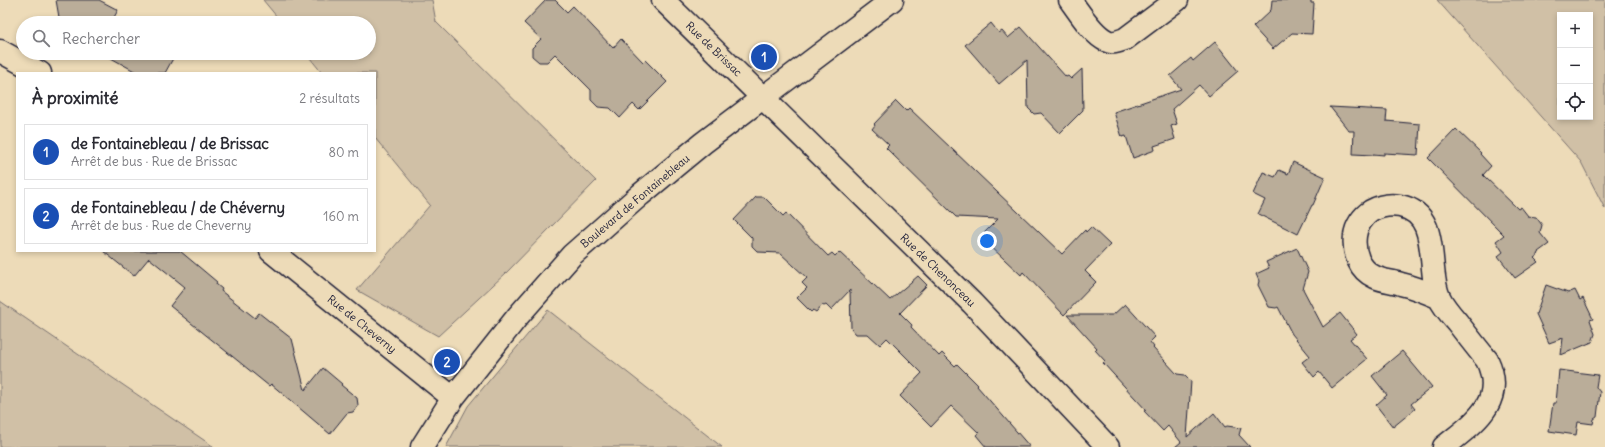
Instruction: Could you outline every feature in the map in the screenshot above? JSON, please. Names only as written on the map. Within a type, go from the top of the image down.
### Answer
[{"type":"street","name":"Rue de Brissac","points":[[663,0],[764,98]]},
{"type":"street","name":"Boulevard de Fontainebleau","points":[[422,447],[453,398],[518,316],[572,255],[698,148],[892,0]]},
{"type":"street","points":[[1070,0],[1098,35],[1107,41],[1115,43],[1125,39],[1176,0]]},
{"type":"street","points":[[0,51],[16,60]]},
{"type":"street","points":[[16,60],[38,72]]},
{"type":"street","name":"Rue de Chenonceau","points":[[764,98],[803,139],[981,312],[1108,447]]},
{"type":"street","points":[[1438,297],[1414,288],[1374,277],[1363,268],[1357,257],[1354,245],[1356,232],[1361,220],[1370,212],[1381,206],[1393,205],[1405,207],[1416,213],[1424,222],[1429,234],[1438,297],[1487,360],[1490,368],[1494,388],[1492,397],[1480,417],[1444,447]]},
{"type":"street","name":"Rue de Cheverny","points":[[272,252],[453,398]]},
{"type":"shaded area","points":[[263,0],[432,0],[436,22],[596,181],[506,273],[438,336],[357,290],[430,205],[376,139],[376,72],[321,72],[312,60],[376,60],[376,16],[276,16]]},
{"type":"shaded area","points":[[1437,0],[1605,0],[1605,209],[1581,162]]},
{"type":"shaded area","points":[[0,301],[214,447],[0,447]]},
{"type":"shaded area","points":[[548,310],[722,447],[446,447],[468,406]]},
{"type":"building","points":[[56,0],[99,0],[118,10],[115,16],[59,16]]},
{"type":"building","points":[[546,0],[555,0],[567,12],[573,6],[613,48],[621,39],[643,62],[645,60],[667,82],[639,110],[633,104],[620,118],[610,108],[598,107],[591,100],[591,90],[555,54],[547,62],[539,62],[532,56],[532,48],[541,39],[524,23]]},
{"type":"building","points":[[1272,0],[1311,0],[1311,3],[1314,3],[1312,34],[1292,33],[1273,49],[1253,27],[1271,10]]},
{"type":"building","points":[[991,23],[999,33],[1002,31],[1008,38],[1021,27],[1066,77],[1068,76],[1071,79],[1082,69],[1083,110],[1060,133],[1041,113],[1034,114],[1028,108],[1027,60],[999,84],[965,45]]},
{"type":"building","points":[[1215,42],[1238,71],[1209,96],[1199,85],[1172,109],[1177,124],[1171,126],[1175,139],[1154,146],[1155,150],[1133,158],[1126,136],[1122,137],[1114,112],[1181,89],[1170,76],[1191,58],[1193,61]]},
{"type":"building","points":[[115,60],[172,60],[166,72],[136,72]]},
{"type":"building","points":[[896,101],[906,111],[909,108],[1062,254],[1085,230],[1086,232],[1091,227],[1110,245],[1085,271],[1096,282],[1064,315],[1023,272],[1021,275],[987,243],[989,241],[982,235],[998,219],[956,217],[886,148],[889,145],[872,129],[875,125],[874,124]]},
{"type":"building","points":[[1330,107],[1387,110],[1386,121],[1420,124],[1418,155],[1384,153],[1384,155],[1353,154],[1354,131],[1349,131]]},
{"type":"building","points":[[1456,129],[1481,153],[1480,154],[1491,166],[1483,175],[1518,209],[1521,207],[1528,216],[1536,217],[1542,225],[1540,233],[1549,244],[1538,252],[1539,254],[1534,258],[1538,262],[1515,278],[1498,256],[1503,252],[1496,241],[1504,235],[1428,158]]},
{"type":"building","points":[[1293,162],[1325,177],[1298,234],[1258,214],[1265,200],[1253,194],[1263,172],[1275,177],[1279,170],[1288,174]]},
{"type":"building","points":[[756,197],[764,197],[783,216],[786,213],[828,256],[832,253],[835,256],[839,252],[890,300],[918,276],[927,285],[900,313],[912,325],[911,327],[939,356],[942,353],[955,366],[957,364],[978,385],[977,386],[1030,447],[986,447],[976,435],[979,433],[951,406],[931,427],[900,396],[922,373],[887,338],[880,345],[868,334],[856,334],[851,328],[850,290],[831,310],[826,305],[822,305],[816,312],[813,310],[811,312],[797,298],[807,288],[802,283],[807,278],[780,253],[758,252],[752,246],[752,238],[734,220]]},
{"type":"building","points":[[1297,248],[1308,272],[1303,289],[1323,327],[1340,313],[1357,334],[1350,339],[1367,359],[1332,388],[1319,372],[1314,377],[1302,362],[1310,356],[1292,334],[1278,307],[1269,307],[1258,285],[1259,281],[1256,274],[1269,268],[1266,262]]},
{"type":"building","points":[[104,252],[181,252],[217,282],[216,284],[222,289],[221,291],[255,318],[259,313],[292,339],[305,390],[323,368],[357,398],[358,405],[353,412],[347,413],[330,434],[271,384],[269,386],[170,306],[185,287],[149,258],[134,276]]},
{"type":"building","points":[[1546,285],[1568,293],[1575,290],[1580,300],[1583,298],[1593,319],[1590,320],[1595,334],[1592,342],[1561,355],[1563,338],[1549,343],[1536,314]]},
{"type":"building","points":[[1125,304],[1155,337],[1150,342],[1154,347],[1153,348],[1177,374],[1185,375],[1191,381],[1187,437],[1214,413],[1225,427],[1241,428],[1239,435],[1250,447],[1175,447],[1181,442],[1168,426],[1163,431],[1144,411],[1146,410],[1103,363],[1105,361],[1095,350],[1097,348],[1067,315],[1113,315]]},
{"type":"building","points":[[1402,351],[1432,387],[1411,404],[1415,409],[1393,427],[1376,405],[1387,395],[1372,376]]},
{"type":"building","points":[[1559,370],[1598,375],[1596,387],[1600,392],[1597,417],[1594,419],[1593,424],[1578,422],[1576,435],[1549,431],[1553,403],[1556,403]]},
{"type":"place","name":"de Fontainebleau / de Brissac","points":[[764,57]]},
{"type":"place","name":"de Fontainebleau / de Chéverny","points":[[447,362]]}]
